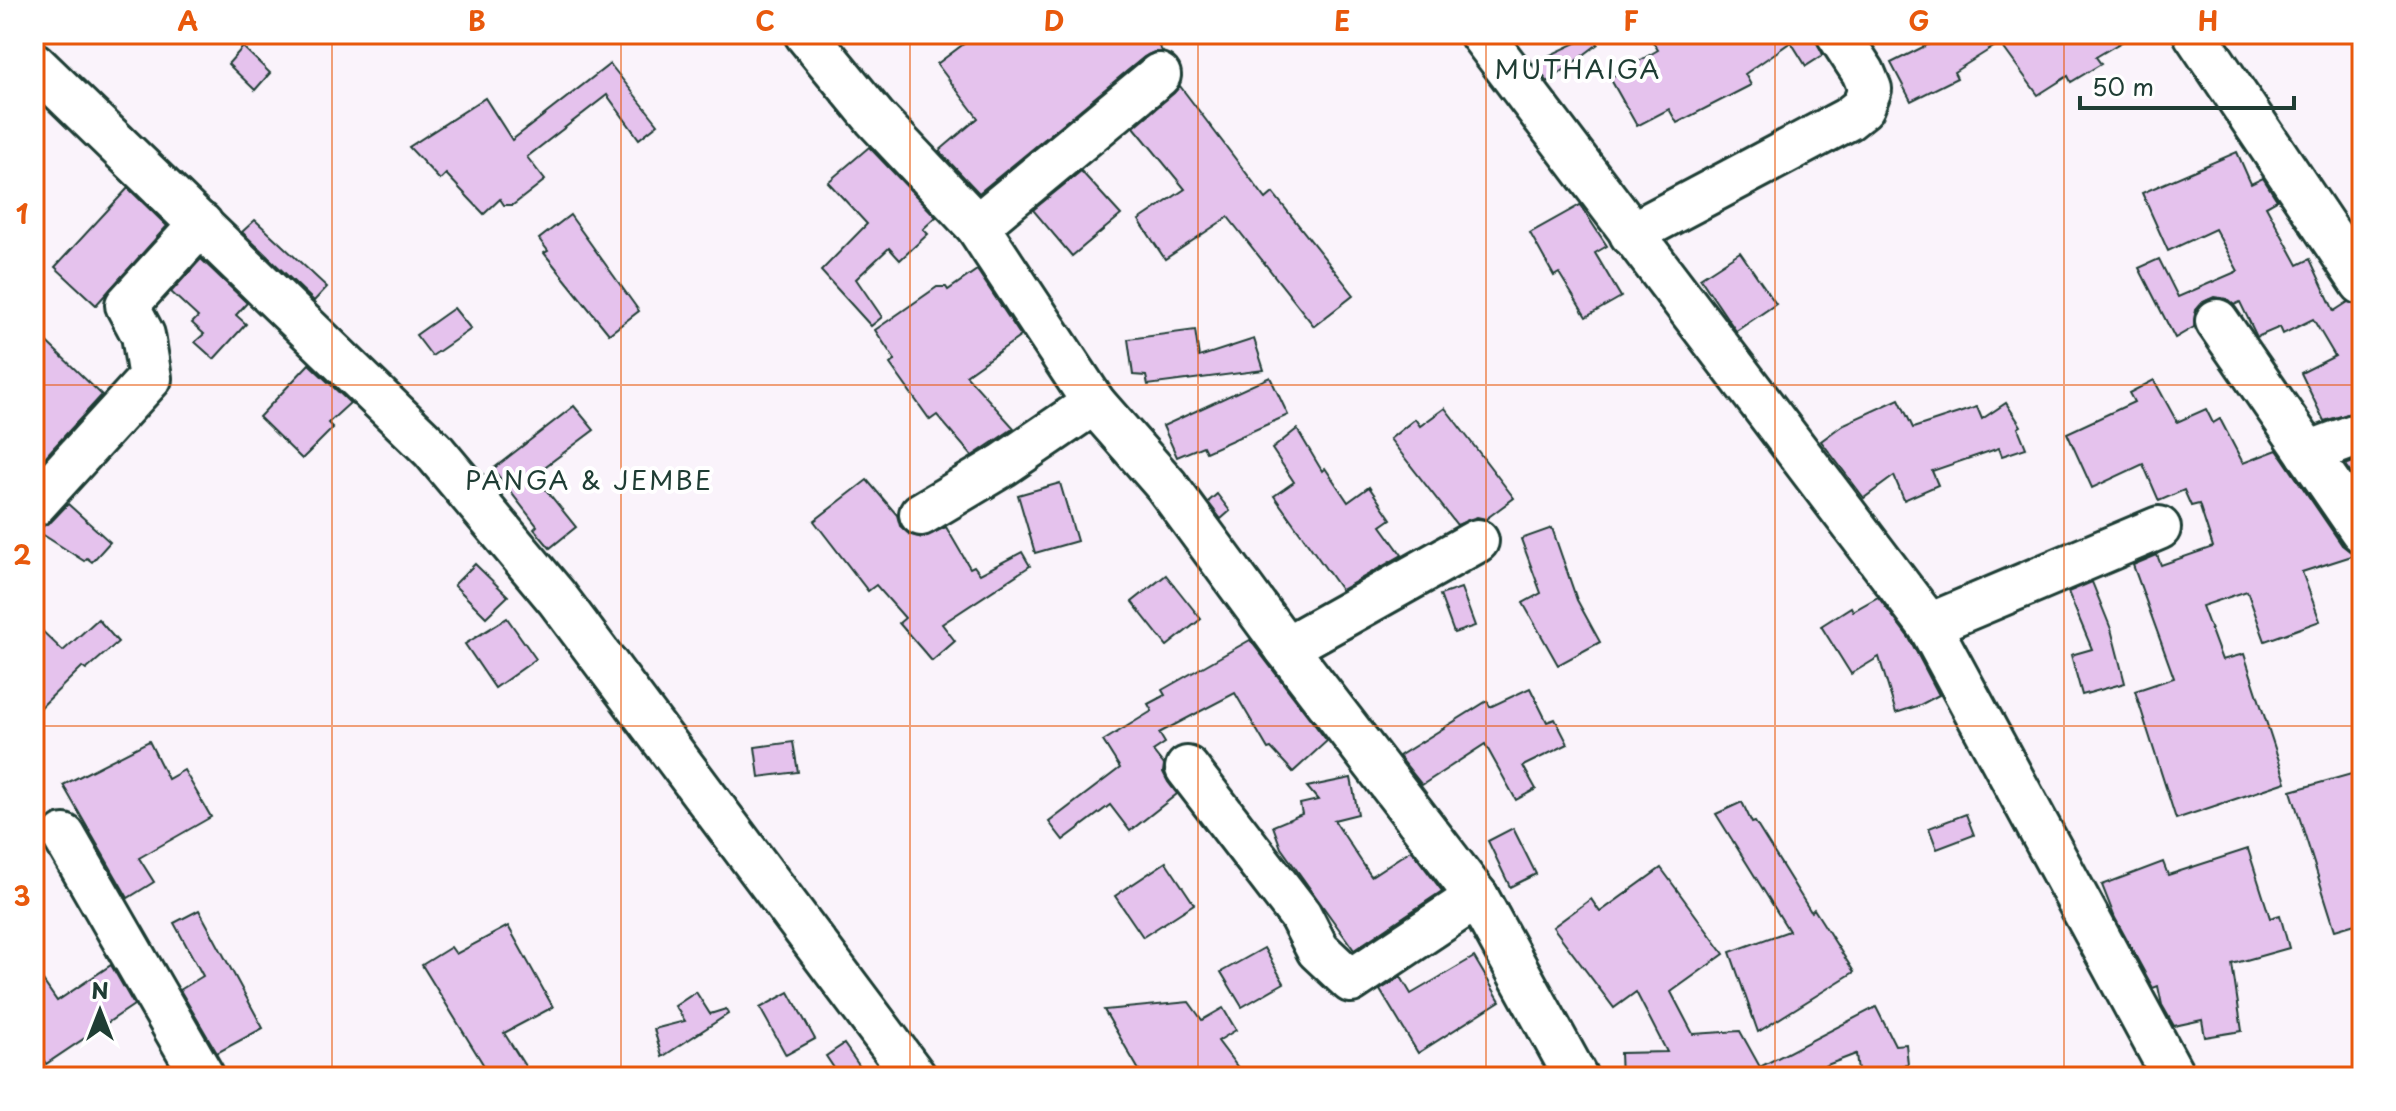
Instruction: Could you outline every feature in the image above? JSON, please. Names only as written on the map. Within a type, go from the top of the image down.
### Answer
[{"type":"street","points":[[806,34],[875,118],[977,226],[1094,403],[1166,485],[1286,648],[1477,897],[1576,1077]]},
{"type":"street","points":[[1481,34],[1929,625],[2174,1077]]},
{"type":"street","points":[[1631,234],[1805,144],[1863,107],[1870,89],[1863,72],[1838,34]]},
{"type":"street","points":[[2195,34],[2362,283]]},
{"type":"street","points":[[34,64],[433,450],[557,598],[915,1077]]},
{"type":"street","points":[[977,226],[1159,75]]},
{"type":"street","points":[[34,505],[150,378],[143,335],[127,305],[201,224]]},
{"type":"street","points":[[2217,321],[2362,531]]},
{"type":"street","points":[[921,514],[1003,465],[1094,403]]},
{"type":"street","points":[[2308,453],[2362,433]]},
{"type":"street","points":[[1929,625],[2159,528]]},
{"type":"street","points":[[1286,648],[1477,541]]},
{"type":"street","points":[[1187,768],[1300,915],[1318,950],[1351,981],[1477,897]]},
{"type":"street","points":[[64,836],[203,1077]]},
{"type":"building","points":[[977,34],[1149,34],[1163,52],[1144,57],[979,193],[939,151],[978,118],[937,64]]},
{"type":"building","points":[[1648,34],[1814,34],[1823,55],[1806,66],[1791,42],[1745,74],[1751,85],[1677,123],[1669,109],[1637,126],[1610,78],[1658,50]]},
{"type":"building","points":[[1949,34],[2135,34],[2096,57],[2101,64],[2071,82],[2068,76],[2038,95],[2000,43],[1954,72],[1957,78],[1911,101],[1891,63]]},
{"type":"building","points":[[1593,35],[1598,44],[1548,82],[1533,63]]},
{"type":"building","points":[[243,47],[270,73],[255,90],[228,64]]},
{"type":"building","points":[[610,64],[658,124],[639,139],[607,95],[527,157],[545,180],[513,205],[504,205],[500,199],[484,214],[446,174],[440,180],[409,147],[485,98],[512,140]]},
{"type":"building","points":[[1180,86],[1266,199],[1273,193],[1354,295],[1314,326],[1228,217],[1165,259],[1139,220],[1185,189],[1134,127]]},
{"type":"building","points":[[869,147],[936,217],[923,229],[928,234],[900,260],[889,248],[856,279],[882,317],[871,326],[821,271],[867,224],[828,182]]},
{"type":"building","points":[[2237,152],[2251,184],[2263,178],[2277,200],[2266,206],[2298,265],[2310,259],[2334,311],[2348,302],[2362,307],[2362,410],[2324,421],[2301,373],[2335,356],[2313,319],[2283,334],[2280,327],[2257,337],[2240,302],[2234,305],[2227,299],[2214,297],[2196,310],[2194,327],[2175,338],[2139,268],[2159,259],[2178,297],[2238,271],[2215,229],[2168,251],[2142,193]]},
{"type":"building","points":[[1081,171],[1121,215],[1072,256],[1033,210]]},
{"type":"building","points":[[128,188],[167,226],[96,305],[55,267]]},
{"type":"building","points":[[1580,205],[1607,246],[1595,253],[1621,297],[1586,317],[1559,273],[1554,276],[1530,233]]},
{"type":"building","points":[[570,215],[639,311],[609,334],[544,253],[548,251],[539,239]]},
{"type":"building","points":[[255,220],[327,287],[314,301],[242,232]]},
{"type":"building","points":[[1740,252],[1776,304],[1736,331],[1700,278]]},
{"type":"building","points":[[201,259],[247,303],[236,315],[246,324],[214,359],[195,342],[204,334],[192,323],[198,317],[171,292]]},
{"type":"building","points":[[977,270],[1021,336],[966,375],[1014,428],[972,456],[937,415],[930,420],[890,364],[895,360],[875,330],[937,287],[948,290]]},
{"type":"building","points":[[454,308],[471,329],[432,356],[416,335]]},
{"type":"building","points":[[34,330],[102,395],[34,469]]},
{"type":"building","points":[[1195,330],[1199,357],[1254,339],[1264,370],[1148,385],[1146,376],[1133,375],[1128,339]]},
{"type":"building","points":[[309,364],[350,403],[328,423],[333,428],[302,459],[259,417]]},
{"type":"building","points":[[1270,377],[1288,415],[1206,452],[1203,446],[1177,457],[1163,426]]},
{"type":"building","points":[[2154,380],[2177,422],[2206,409],[2213,423],[2220,419],[2243,463],[2277,450],[2342,545],[2358,554],[2302,572],[2320,621],[2265,641],[2247,591],[2202,606],[2222,660],[2244,654],[2286,782],[2176,819],[2135,691],[2174,678],[2133,565],[2157,555],[2161,565],[2213,547],[2199,504],[2191,506],[2184,490],[2159,501],[2143,464],[2092,488],[2067,433],[2134,402],[2129,393]]},
{"type":"building","points":[[1899,399],[1913,428],[1977,407],[1982,419],[2006,403],[2021,426],[2018,428],[2026,448],[2002,456],[1999,448],[1932,471],[1938,485],[1904,500],[1894,476],[1864,498],[1821,441],[1844,424]]},
{"type":"building","points":[[574,406],[594,430],[534,475],[576,527],[550,548],[493,469]]},
{"type":"building","points":[[1445,408],[1514,498],[1486,519],[1477,517],[1457,525],[1390,439],[1415,419],[1420,426]]},
{"type":"building","points":[[1297,429],[1322,471],[1325,468],[1348,502],[1369,487],[1391,519],[1381,526],[1402,555],[1341,590],[1274,496],[1294,482],[1272,449]]},
{"type":"building","points":[[2362,459],[2362,489],[2345,465]]},
{"type":"building","points":[[867,480],[909,534],[922,538],[946,527],[970,568],[974,566],[980,574],[1022,552],[1030,566],[942,624],[955,641],[932,661],[899,623],[905,618],[876,585],[868,591],[814,521]]},
{"type":"building","points":[[1060,483],[1077,541],[1035,553],[1018,495]]},
{"type":"building","points":[[1217,494],[1230,511],[1221,519],[1208,502]]},
{"type":"building","points":[[68,504],[110,542],[92,562],[87,558],[84,561],[34,529],[51,522]]},
{"type":"building","points":[[1552,528],[1577,600],[1600,642],[1558,665],[1523,603],[1541,593],[1521,539]]},
{"type":"building","points":[[475,564],[508,596],[486,617],[454,585]]},
{"type":"building","points":[[1166,575],[1201,619],[1167,646],[1132,602]]},
{"type":"building","points":[[2092,582],[2111,629],[2125,683],[2082,695],[2071,655],[2092,649],[2068,592]]},
{"type":"building","points":[[1461,588],[1475,626],[1454,633],[1440,595]]},
{"type":"building","points":[[1878,597],[1909,638],[1939,695],[1896,713],[1879,657],[1851,674],[1821,626],[1851,607],[1853,611]]},
{"type":"building","points":[[507,618],[536,659],[495,688],[465,644]]},
{"type":"building","points":[[98,619],[118,642],[86,670],[82,667],[34,714],[34,623],[63,651]]},
{"type":"building","points":[[1250,640],[1327,741],[1293,772],[1271,748],[1268,749],[1235,693],[1159,733],[1165,743],[1153,751],[1164,765],[1163,772],[1177,794],[1130,831],[1110,805],[1063,840],[1049,822],[1120,768],[1103,741],[1152,711],[1148,704],[1165,695],[1162,690]]},
{"type":"building","points":[[1530,688],[1547,722],[1555,719],[1568,744],[1523,766],[1536,789],[1516,800],[1485,744],[1422,785],[1399,756],[1487,701],[1490,707]]},
{"type":"building","points":[[149,741],[168,779],[184,770],[211,817],[139,858],[154,882],[128,898],[63,785]]},
{"type":"building","points":[[793,742],[798,772],[759,777],[755,747]]},
{"type":"building","points":[[2362,771],[2362,922],[2335,930],[2291,791]]},
{"type":"building","points":[[1351,778],[1358,814],[1334,820],[1371,876],[1411,850],[1442,891],[1354,950],[1281,848],[1273,826],[1302,814],[1300,804],[1318,800],[1307,787]]},
{"type":"building","points":[[1742,802],[1752,823],[1755,822],[1811,912],[1814,909],[1854,972],[1758,1032],[1730,952],[1789,931],[1716,814]]},
{"type":"building","points":[[1966,814],[1974,835],[1937,849],[1929,828]]},
{"type":"building","points":[[1513,828],[1536,874],[1510,887],[1488,841]]},
{"type":"building","points":[[2248,849],[2270,918],[2280,915],[2289,948],[2232,964],[2242,1031],[2205,1037],[2202,1020],[2174,1026],[2162,1005],[2158,986],[2153,988],[2115,918],[2102,885],[2163,862],[2168,875]]},
{"type":"building","points":[[1166,862],[1194,904],[1143,937],[1115,896]]},
{"type":"building","points":[[1661,868],[1724,954],[1671,992],[1693,1034],[1740,1031],[1760,1067],[1876,1007],[1895,1045],[1906,1044],[1908,1065],[1858,1071],[1856,1054],[1806,1073],[1803,1067],[1758,1077],[1621,1077],[1620,1053],[1667,1052],[1636,992],[1614,1008],[1553,927],[1591,899],[1600,912]]},
{"type":"building","points":[[199,910],[263,1028],[217,1053],[180,990],[203,976],[174,923]]},
{"type":"building","points":[[508,926],[553,1007],[504,1033],[532,1077],[491,1077],[422,965],[451,947],[456,954]]},
{"type":"building","points":[[1264,948],[1284,983],[1242,1007],[1221,972]]},
{"type":"building","points":[[1474,957],[1500,1001],[1418,1053],[1380,990],[1401,977],[1411,994]]},
{"type":"building","points":[[111,965],[134,1005],[46,1064],[34,1045],[34,968],[57,1001]]},
{"type":"building","points":[[696,992],[710,1014],[726,1009],[728,1014],[662,1057],[654,1029],[685,1021],[675,1006]]},
{"type":"building","points":[[789,992],[815,1039],[786,1055],[760,1008]]},
{"type":"building","points":[[1189,1002],[1202,1020],[1223,1008],[1236,1030],[1218,1041],[1245,1077],[1143,1077],[1104,1010]]},
{"type":"building","points":[[844,1044],[867,1077],[840,1077],[826,1056]]},
{"type":"district","name":"MUTHAIGA","points":[[1578,70]]},
{"type":"district","name":"PANGA & JEMBE","points":[[589,481]]}]
